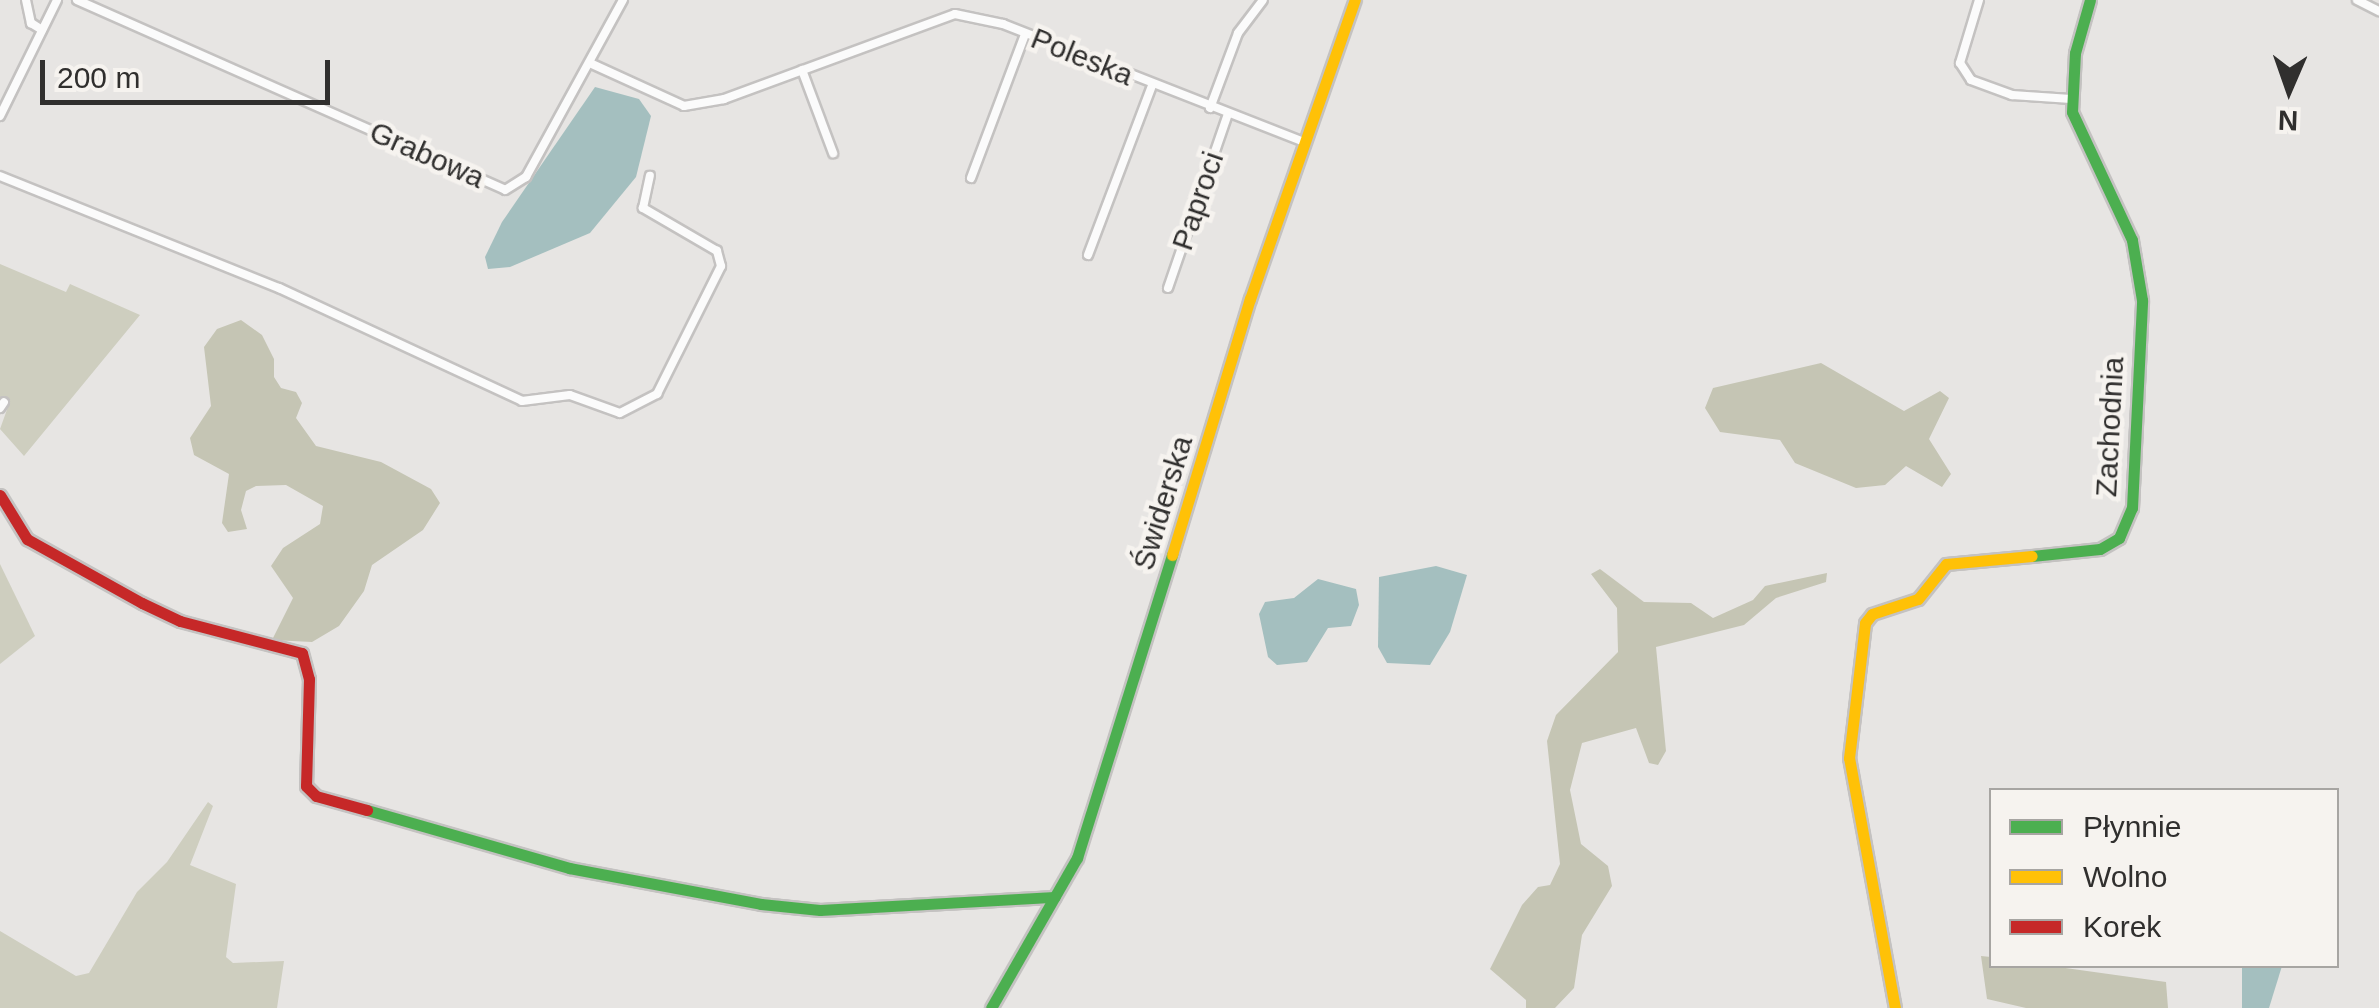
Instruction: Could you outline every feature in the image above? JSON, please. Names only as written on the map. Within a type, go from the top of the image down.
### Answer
[{"type":"street","points":[[26,0],[31,23],[42,30]]},
{"type":"street","points":[[0,116],[57,0]]},
{"type":"street","name":"Grabowa","points":[[78,0],[504,190],[526,177],[592,64]]},
{"type":"street","points":[[592,64],[623,0]]},
{"type":"street","points":[[1210,108],[1238,33],[1263,0]]},
{"type":"street","name":"Świderska","points":[[991,1008],[1055,897],[1097,804],[1304,142],[1355,0]]},
{"type":"street","points":[[1978,0],[1960,63],[1971,80],[1987,88],[2071,99],[2090,0]]},
{"type":"street","points":[[2358,0],[2379,11]]},
{"type":"street","name":"Poleska","points":[[592,64],[684,106],[802,70],[954,14],[1025,34],[1304,142]]},
{"type":"street","points":[[971,178],[1025,34]]},
{"type":"street","points":[[802,70],[833,153]]},
{"type":"street","points":[[1088,255],[1152,86]]},
{"type":"street","name":"Zachodnia","points":[[1895,1008],[1862,849],[1849,758],[1860,644],[1872,614],[1918,599],[1939,566],[2090,553],[2119,538],[2128,520],[2140,273],[2071,99]]},
{"type":"street","name":"Paproci","points":[[1168,288],[1228,114]]},
{"type":"street","points":[[0,176],[436,357],[522,400],[570,395],[620,413],[656,394],[721,266],[717,251],[644,208],[650,176]]},
{"type":"street","points":[[0,496],[28,539],[180,621],[302,653],[309,679],[303,769],[316,796],[570,868],[761,904],[820,910],[1055,897]]},
{"type":"shaded area","points":[[0,264],[66,292],[70,284],[140,315],[24,456],[0,429],[9,404],[0,400]]},
{"type":"shaded area","points":[[0,564],[35,636],[0,664]]},
{"type":"shaded area","points":[[208,802],[213,806],[190,865],[236,884],[226,957],[233,963],[284,961],[277,1008],[0,1008],[0,931],[76,976],[89,973],[137,892],[167,862]]},
{"type":"green space","points":[[241,320],[262,335],[274,359],[274,377],[281,388],[296,392],[302,403],[296,418],[316,446],[381,462],[431,489],[440,503],[423,530],[372,565],[364,591],[339,626],[312,642],[272,640],[293,598],[271,566],[283,548],[320,524],[323,506],[286,485],[256,486],[246,491],[241,510],[247,529],[228,532],[222,523],[229,474],[194,455],[190,438],[211,406],[204,347],[217,329]]},
{"type":"green space","points":[[1821,363],[1904,411],[1940,391],[1949,398],[1929,439],[1951,474],[1942,487],[1906,466],[1885,485],[1856,488],[1795,463],[1780,440],[1720,432],[1705,408],[1713,388]]},
{"type":"green space","points":[[1600,569],[1644,602],[1691,603],[1713,618],[1753,600],[1765,586],[1827,573],[1826,582],[1776,598],[1744,625],[1656,647],[1666,751],[1658,765],[1649,763],[1636,728],[1582,743],[1570,790],[1581,844],[1608,866],[1612,886],[1582,935],[1574,988],[1555,1008],[1526,1008],[1526,1000],[1490,969],[1522,905],[1538,887],[1550,885],[1560,864],[1547,741],[1556,715],[1618,652],[1617,608],[1591,574]]},
{"type":"green space","points":[[1981,956],[1989,957],[1989,968],[2065,968],[2166,982],[2168,1008],[2026,1008],[1987,999]]},
{"type":"water","points":[[595,87],[639,99],[651,116],[636,177],[590,233],[510,267],[488,269],[485,257],[502,222]]},
{"type":"water","points":[[1436,566],[1467,575],[1450,632],[1430,665],[1387,663],[1378,647],[1379,577]]},
{"type":"water","points":[[1318,579],[1356,589],[1359,605],[1351,626],[1328,628],[1307,662],[1277,665],[1268,657],[1259,614],[1265,602],[1294,598]]},
{"type":"water","points":[[2242,968],[2281,968],[2269,1008],[2242,1008]]},
{"type":"traffic: fast","points":[[2032,556],[2100,549],[2119,538],[2132,508],[2142,300],[2132,240],[2072,112],[2075,53],[2090,0]]},
{"type":"traffic: fast","points":[[991,1008],[1077,858],[1172,555]]},
{"type":"traffic: fast","points":[[367,810],[569,868],[761,904],[820,910],[1055,897]]},
{"type":"traffic: slow","points":[[1172,555],[1250,299],[1355,0]]},
{"type":"traffic: slow","points":[[1895,1008],[1849,758],[1865,623],[1872,614],[1918,599],[1946,564],[2032,556]]},
{"type":"traffic: jam","points":[[0,495],[27,539],[142,603],[180,621],[302,653],[309,679],[306,786],[316,796],[367,810]]}]
